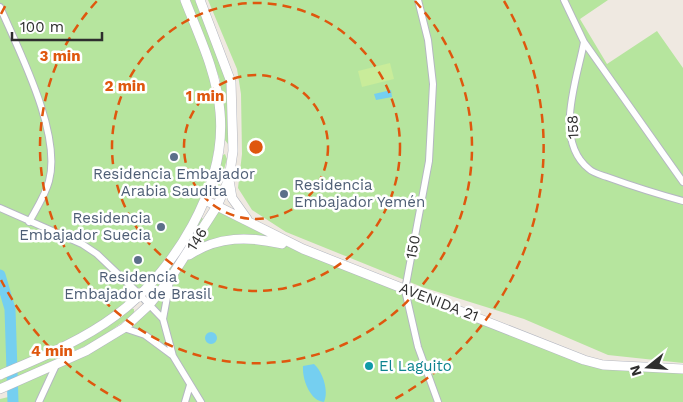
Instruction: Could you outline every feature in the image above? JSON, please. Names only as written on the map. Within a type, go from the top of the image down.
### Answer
[{"type":"main road","name":"146","points":[[0,375],[85,335],[116,316],[139,294],[181,243],[205,200],[220,148],[221,113],[217,84],[185,0]]},
{"type":"main road","name":"146","points":[[0,389],[86,351],[124,328],[149,305],[170,279],[217,206],[228,179],[233,151],[232,82],[200,0]]},
{"type":"main road","points":[[220,148],[233,151]]},
{"type":"main road","points":[[228,179],[232,198],[249,221]]},
{"type":"main road","name":"AVENIDA 21","points":[[205,200],[303,249],[603,365],[683,369]]},
{"type":"main road","points":[[185,258],[204,246],[242,238],[261,239],[303,249]]},
{"type":"street","name":"150","points":[[418,0],[428,40],[433,84],[429,162],[405,290],[418,348],[438,402]]},
{"type":"street","points":[[564,0],[584,42],[683,182]]},
{"type":"street","points":[[0,7],[39,101],[50,142],[50,181],[29,222]]},
{"type":"street","name":"158","points":[[584,42],[570,117],[572,141],[577,154],[590,170],[629,185],[683,201]]},
{"type":"street","points":[[0,208],[82,244],[97,254],[163,319]]},
{"type":"street","points":[[170,279],[163,319],[167,336],[173,356],[201,402]]},
{"type":"street","points":[[124,328],[145,335],[173,356]]},
{"type":"street","points":[[158,344],[167,336]]},
{"type":"street","points":[[39,402],[58,363]]},
{"type":"street","points":[[185,402],[190,385]]},
{"type":"green space","points":[[0,0],[185,0],[221,113],[205,200],[161,270],[116,316],[0,375]]},
{"type":"green space","points":[[190,0],[196,0],[226,77],[229,91],[230,142],[228,144],[224,139],[220,80]]},
{"type":"green space","points":[[208,0],[608,0],[580,19],[607,64],[657,31],[683,68],[683,363],[608,355],[524,319],[422,287],[286,232],[252,210],[238,188],[242,154],[241,94],[237,69]]},
{"type":"green space","points":[[390,63],[394,79],[362,87],[358,71]]},
{"type":"green space","points":[[225,154],[227,159],[217,194],[214,193],[213,189],[223,155]]},
{"type":"green space","name":"El Laguito","points":[[217,206],[276,237],[603,365],[683,369],[683,402],[0,402],[0,399],[17,395],[16,382],[86,351],[149,305]]},
{"type":"green space","points":[[201,217],[203,219],[169,274],[154,291],[148,294],[148,291]]},
{"type":"green space","points":[[130,308],[134,309],[134,312],[130,317],[96,341],[0,385],[0,379],[100,332]]},
{"type":"water","points":[[391,90],[392,97],[376,100],[374,94]]},
{"type":"water","points":[[209,332],[213,332],[217,338],[213,344],[209,344],[205,340],[205,336]]},
{"type":"water","points":[[314,364],[324,382],[326,393],[324,402],[319,401],[311,394],[304,377],[303,366]]},
{"type":"waterway","points":[[0,275],[10,309],[13,402]]},
{"type":"place","name":"Residencia Embajador Arabia Saudita","points":[[174,157]]},
{"type":"place","name":"Residencia Embajador Yemén","points":[[284,194]]},
{"type":"place","name":"Residencia Embajador Suecia","points":[[161,227]]},
{"type":"place","name":"Residencia Embajador de Brasil","points":[[138,260]]},
{"type":"place","name":"El Laguito","points":[[369,366]]}]
